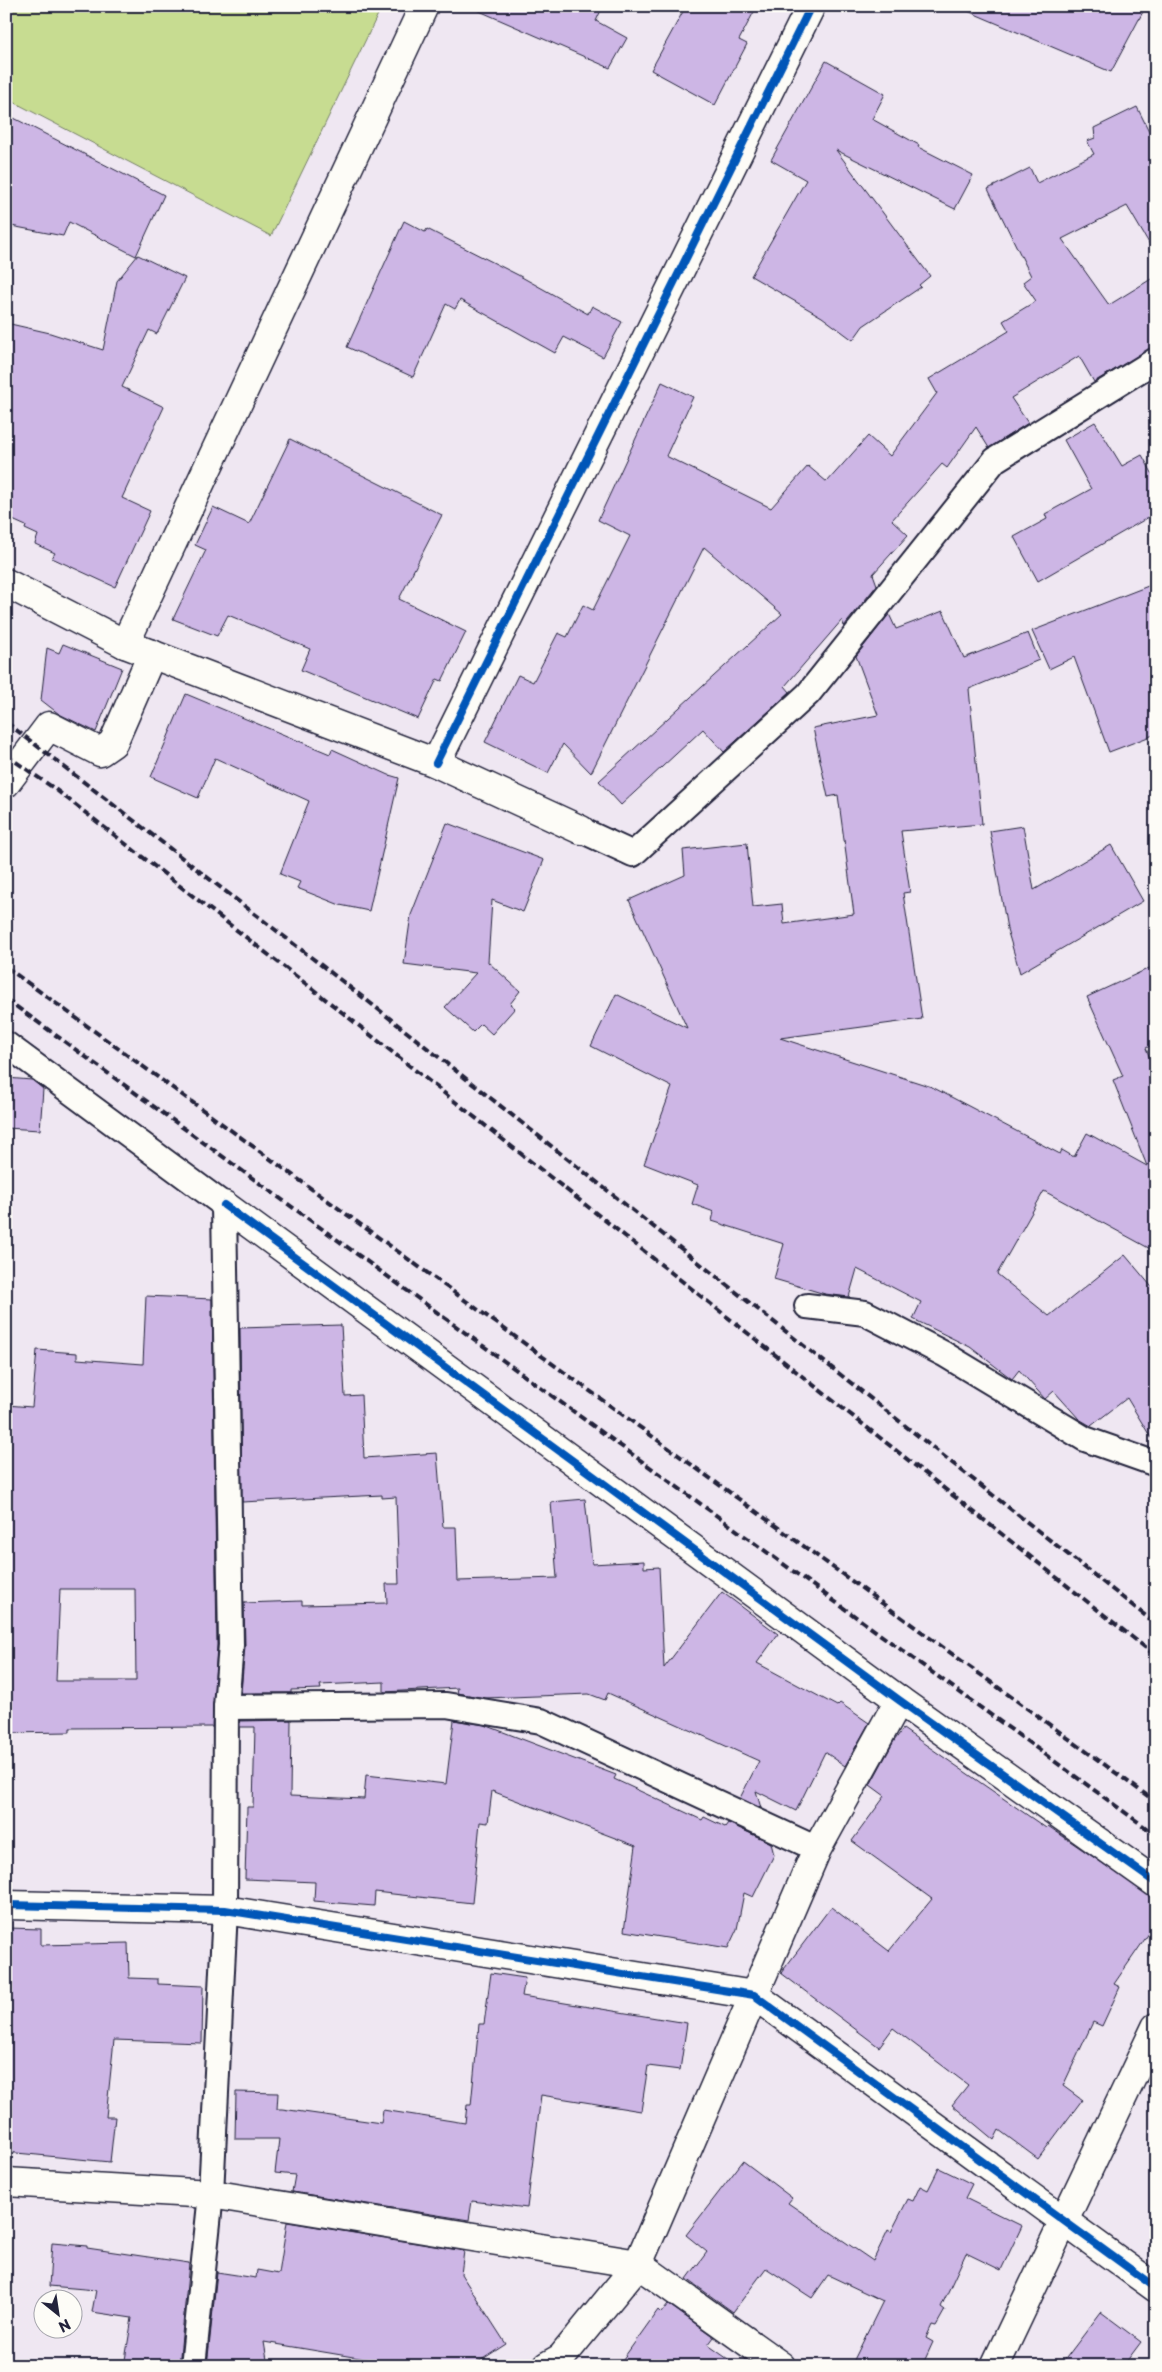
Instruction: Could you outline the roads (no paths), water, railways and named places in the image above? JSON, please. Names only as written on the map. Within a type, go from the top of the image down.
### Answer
[{"type":"street","points":[[125,644],[424,6]]},
{"type":"street","points":[[436,763],[811,6]]},
{"type":"street","points":[[6,583],[125,644],[436,763],[581,830]]},
{"type":"street","points":[[6,783],[49,726],[100,752],[113,743],[152,654]]},
{"type":"street","points":[[224,1205],[899,1700],[1156,1883]]},
{"type":"street","points":[[547,2366],[561,2358],[638,2264],[817,1849],[899,1700]]},
{"type":"street","points":[[6,1905],[225,1910],[754,1995],[1156,2288]]},
{"type":"street","points":[[995,2366],[1156,2027]]},
{"type":"street","points":[[6,2182],[211,2194],[638,2264],[781,2366]]},
{"type":"lane","points":[[581,830],[632,854],[808,694],[995,460],[1156,360]]},
{"type":"lane","points":[[6,1044],[224,1205],[231,1645],[226,1707],[225,1910],[211,2194],[192,2366]]},
{"type":"lane","points":[[807,1306],[865,1313],[944,1354],[1085,1439],[1156,1464]]},
{"type":"lane","points":[[226,1707],[446,1705],[541,1721],[817,1849]]},
{"type":"railway","points":[[6,722],[369,1002],[1156,1624]]},
{"type":"railway","points":[[6,755],[55,789],[310,987],[1156,1656]]},
{"type":"railway","points":[[6,967],[1156,1802]]},
{"type":"railway","points":[[6,999],[1156,1835]]}]
